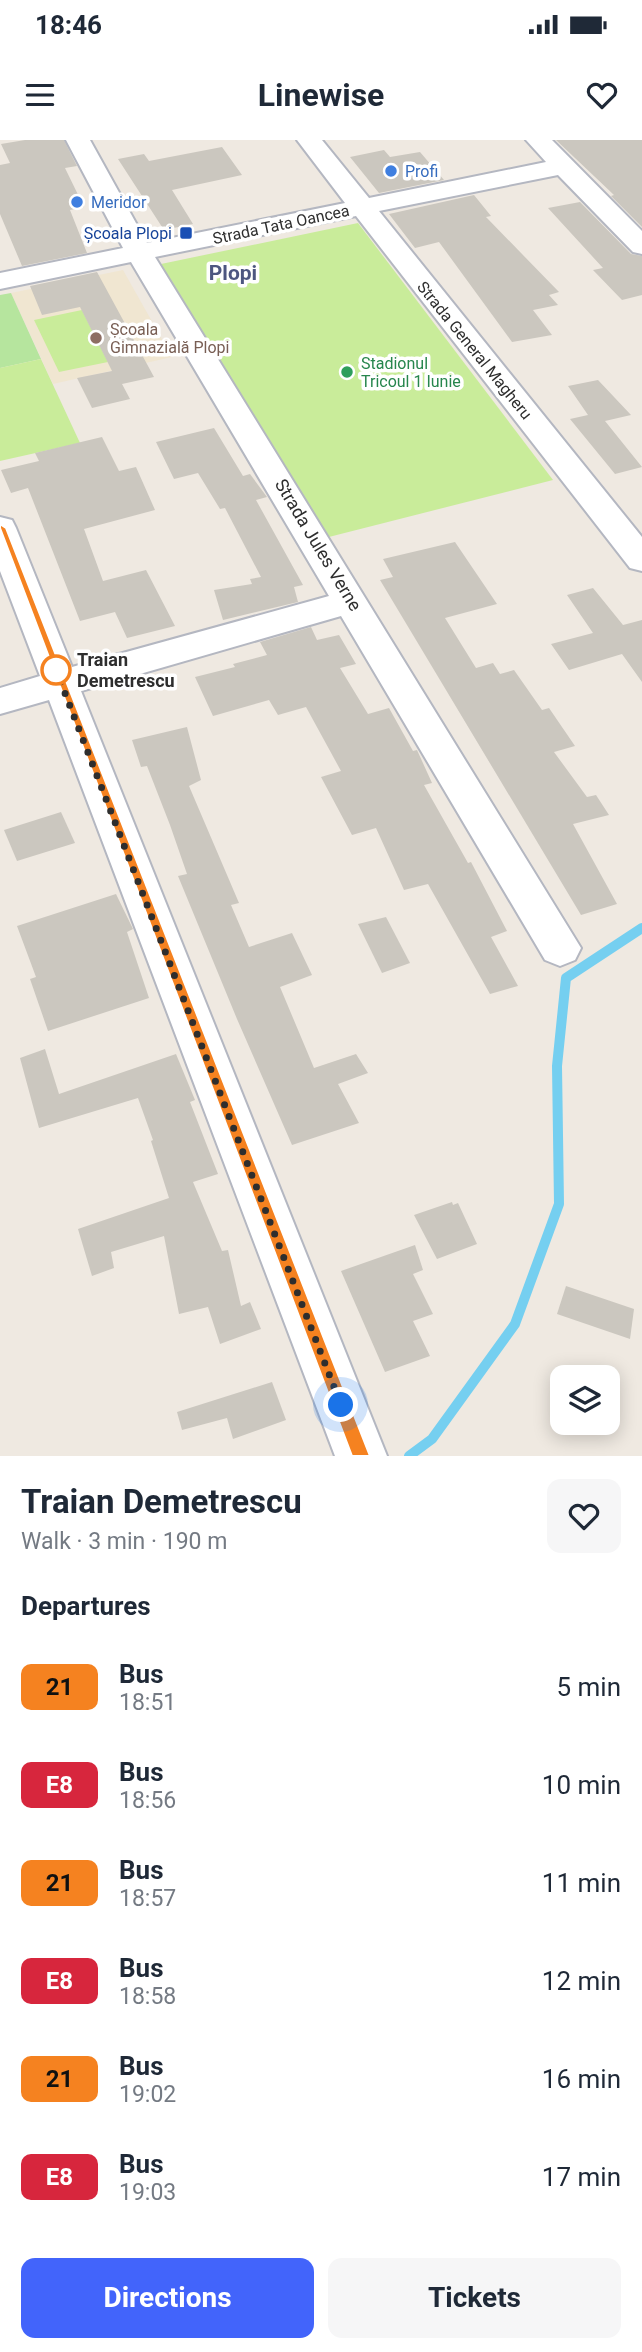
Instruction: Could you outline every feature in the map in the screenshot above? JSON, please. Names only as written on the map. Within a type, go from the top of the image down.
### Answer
[{"type":"street","name":"Strada Jules Verne","points":[[78,140],[139,253],[560,948]]},
{"type":"street","name":"Strada General Magheru","points":[[310,140],[642,560]]},
{"type":"street","points":[[538,140],[642,246]]},
{"type":"street","name":"Strada Tata Oancea","points":[[0,281],[563,166]]},
{"type":"street","points":[[0,528],[361,1456]]},
{"type":"street","points":[[0,701],[352,601]]},
{"type":"shaded area","name":"Școala Gimnazială Plopi","points":[[123,270],[172,357],[53,384],[11,293]]},
{"type":"green space","name":"Stadionul Tricoul 1 Iunie","points":[[358,223],[553,480],[321,539],[161,264]]},
{"type":"green space","points":[[11,293],[41,359],[0,368],[0,295]]},
{"type":"green space","points":[[82,310],[108,362],[59,372],[34,320]]},
{"type":"green space","points":[[41,359],[80,443],[0,461],[0,368]]},
{"type":"building","points":[[25,140],[64,140],[77,166],[65,168],[84,207],[70,210],[87,253],[22,266],[0,214],[0,165],[10,163],[1,144]]},
{"type":"building","points":[[556,140],[642,140],[642,227],[611,196],[614,195]]},
{"type":"building","points":[[222,147],[242,175],[172,190],[193,224],[164,230],[118,159],[144,154],[149,161]]},
{"type":"building","points":[[384,150],[390,157],[420,152],[444,180],[379,193],[350,157]]},
{"type":"building","points":[[474,195],[491,216],[486,217],[559,292],[549,295],[558,305],[533,310],[552,335],[512,342],[439,242],[415,248],[389,214]]},
{"type":"building","points":[[580,202],[631,254],[642,256],[642,295],[622,300],[593,270],[603,268],[548,208]]},
{"type":"building","points":[[97,272],[154,377],[122,384],[130,399],[92,408],[77,378],[112,371],[80,307],[42,315],[30,286]]},
{"type":"building","points":[[598,380],[631,415],[605,421],[642,467],[615,474],[570,419],[588,415],[568,386]]},
{"type":"building","points":[[214,428],[243,476],[250,474],[267,497],[256,500],[303,585],[294,587],[298,602],[223,620],[214,590],[252,584],[250,579],[261,577],[225,508],[220,509],[198,473],[174,479],[156,442]]},
{"type":"building","points":[[102,437],[119,471],[136,467],[155,510],[84,529],[103,581],[146,570],[175,626],[127,638],[115,612],[80,621],[28,488],[11,493],[1,470],[39,461],[35,453]]},
{"type":"building","points":[[455,542],[497,604],[445,618],[476,668],[493,663],[500,674],[514,670],[542,710],[549,708],[575,746],[554,752],[587,797],[596,795],[609,815],[573,824],[617,904],[581,915],[380,580],[393,577],[383,559]]},
{"type":"building","points":[[593,588],[623,625],[642,620],[642,682],[622,654],[569,670],[551,644],[593,633],[567,595]]},
{"type":"building","points":[[311,627],[317,640],[339,635],[356,664],[340,668],[368,714],[389,708],[413,751],[417,750],[432,783],[424,785],[468,863],[471,862],[507,931],[491,937],[518,986],[490,994],[428,884],[404,890],[376,828],[352,835],[321,777],[341,771],[306,707],[278,715],[269,700],[213,716],[195,677],[235,667],[233,664],[267,655],[260,642]]},
{"type":"building","points":[[187,727],[201,780],[189,786],[239,903],[231,905],[249,947],[292,933],[312,975],[280,987],[314,1068],[356,1054],[368,1073],[338,1084],[359,1123],[292,1145],[237,1019],[178,876],[187,874],[170,825],[147,766],[141,767],[132,740]]},
{"type":"building","points":[[61,812],[75,843],[17,861],[4,830]]},
{"type":"building","points":[[116,894],[133,929],[127,932],[149,998],[48,1031],[30,979],[36,977],[17,926]]},
{"type":"building","points":[[386,917],[410,963],[382,973],[358,924]]},
{"type":"building","points":[[45,1049],[59,1094],[176,1054],[195,1100],[190,1102],[218,1174],[193,1182],[222,1251],[228,1250],[241,1306],[250,1302],[261,1329],[220,1344],[208,1307],[179,1314],[164,1236],[111,1252],[114,1268],[92,1276],[78,1229],[169,1198],[138,1098],[39,1128],[20,1058]]},
{"type":"building","points":[[452,1202],[453,1205],[458,1203],[477,1244],[437,1259],[414,1215]]},
{"type":"building","points":[[415,1245],[423,1270],[413,1274],[433,1314],[413,1321],[430,1356],[385,1372],[341,1271]]},
{"type":"building","points":[[566,1286],[634,1309],[630,1339],[557,1314]]},
{"type":"building","points":[[272,1382],[286,1420],[233,1439],[227,1418],[182,1430],[177,1412]]},
{"type":"waterway","points":[[409,1456],[432,1439],[515,1324],[559,1204],[557,1066],[566,978],[642,928]]},
{"type":"bus line","name":"21","points":[[0,528],[361,1456]]},
{"type":"place","name":"Profi","points":[[391,171]]},
{"type":"place","name":"Meridor","points":[[77,202]]},
{"type":"place","name":"Școala Plopi","points":[[186,233]]},
{"type":"place","name":"Școala Gimnazială Plopi","points":[[96,338]]},
{"type":"place","name":"Stadionul Tricoul 1 Iunie","points":[[347,372]]},
{"type":"place","name":"Traian Demetrescu","points":[[56,670]]},
{"type":"district","name":"Plopi","points":[[233,273]]},
{"type":"route","points":[[56,670],[55,668],[341,1405]]}]
